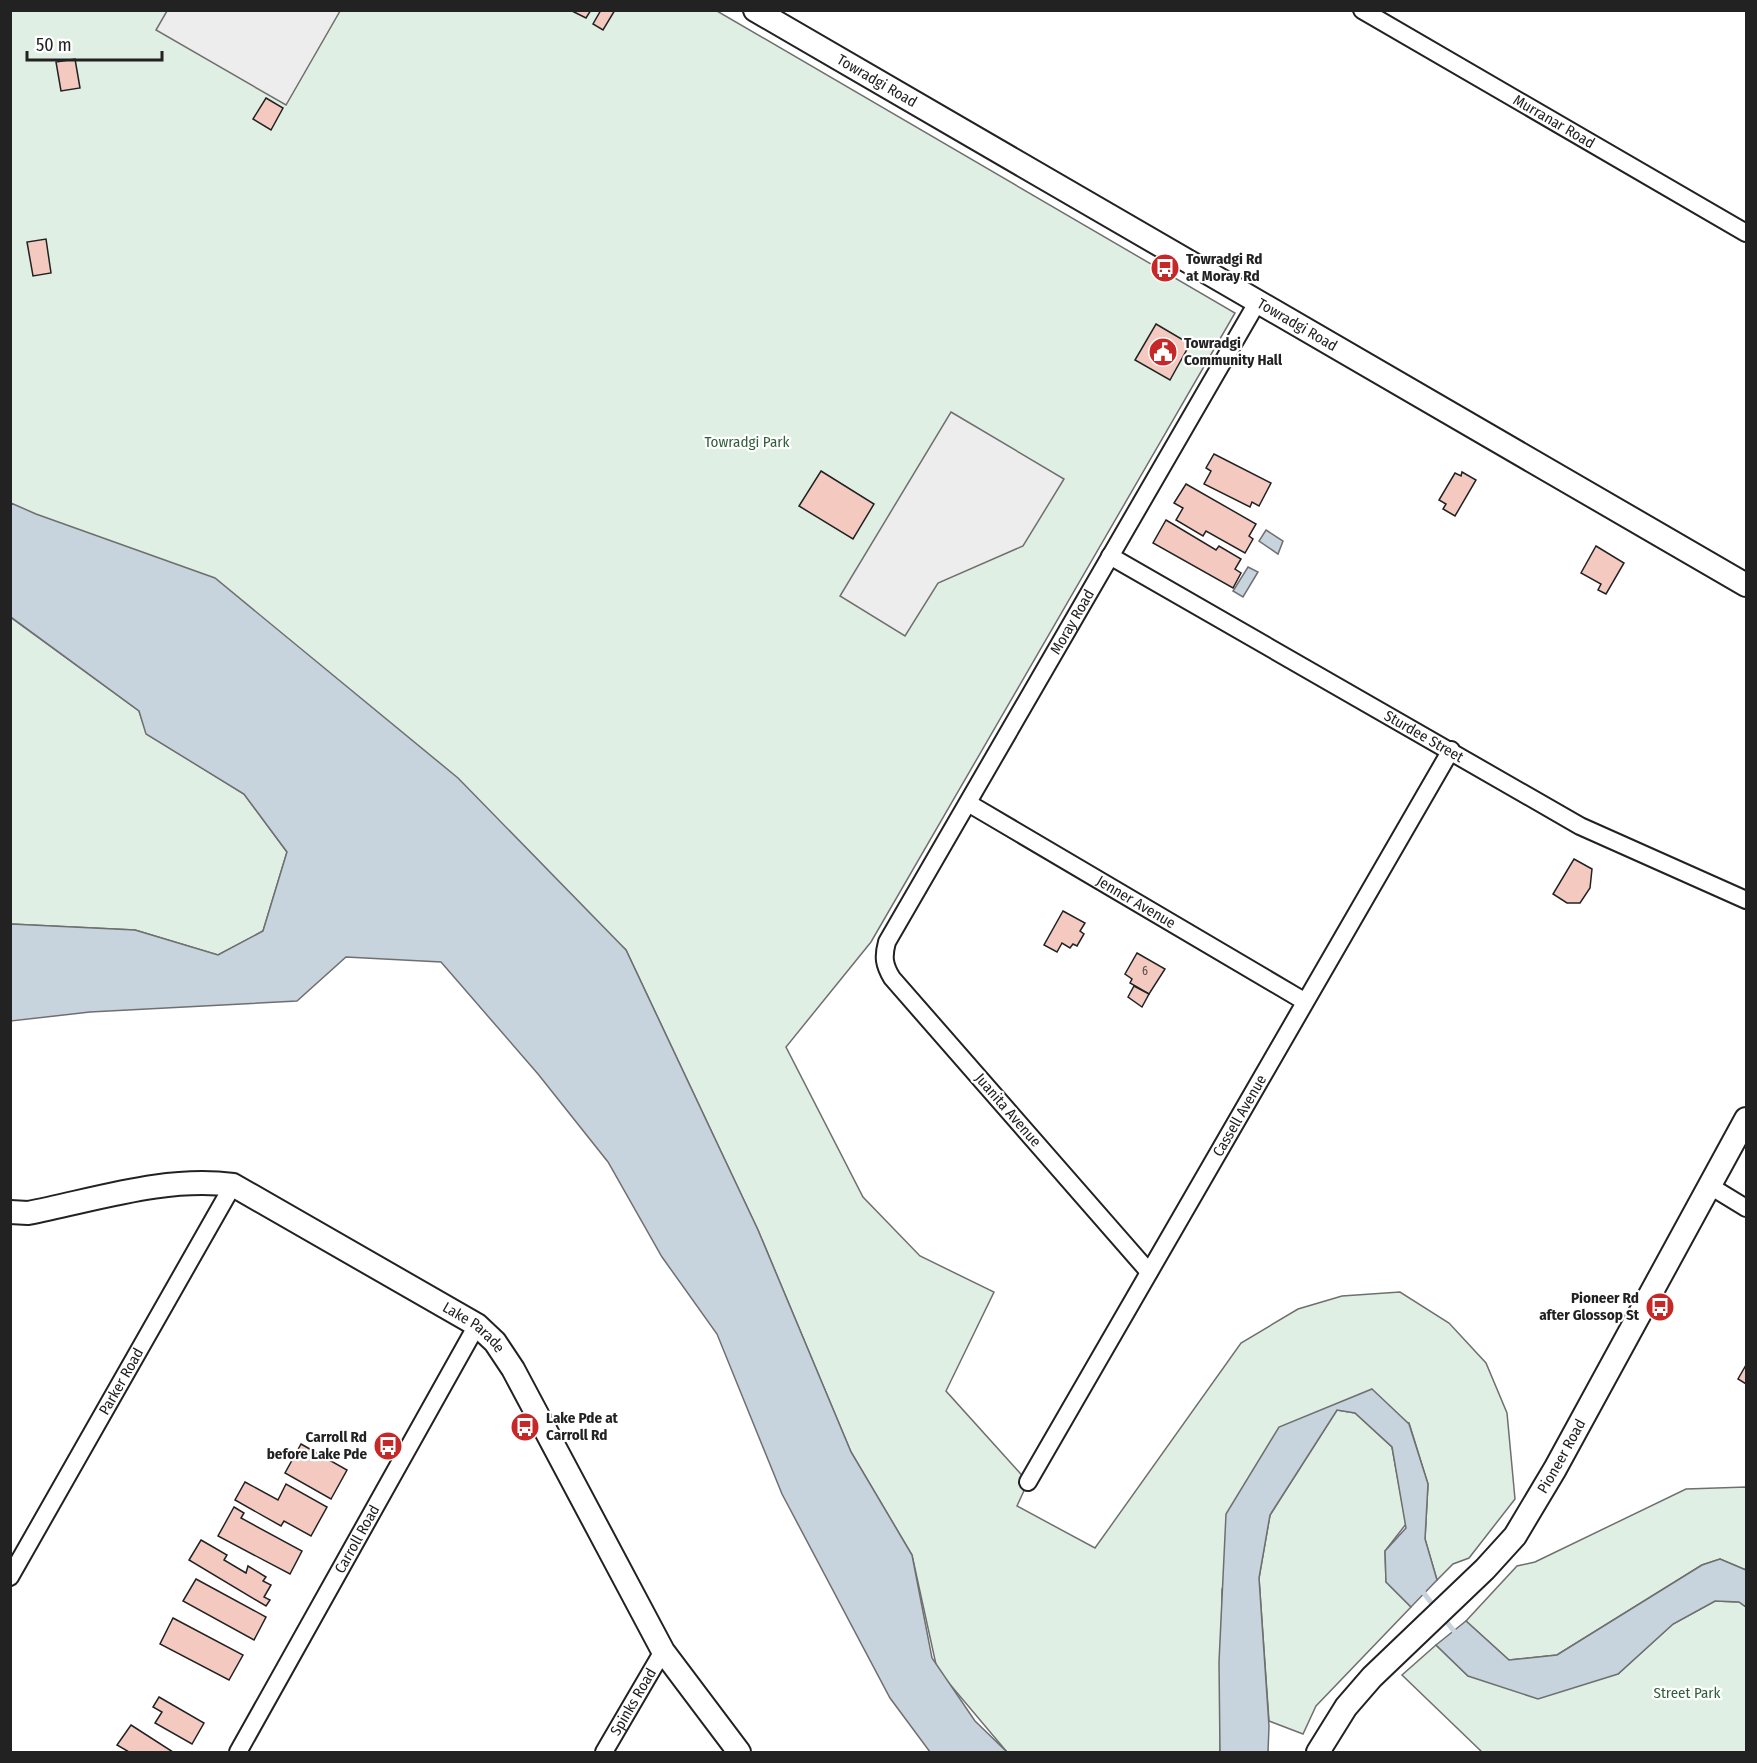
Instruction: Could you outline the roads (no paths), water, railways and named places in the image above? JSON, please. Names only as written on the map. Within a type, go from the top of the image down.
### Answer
[{"type":"main road","name":"Towradgi Road","points":[[755,10],[1746,585]]},
{"type":"main road","name":"Pioneer Road","points":[[1318,1752],[1358,1692],[1501,1553],[1530,1513],[1746,1119]]},
{"type":"main road","name":"Lake Parade","points":[[10,1212],[28,1213],[179,1182],[206,1181],[233,1185],[477,1325],[495,1342],[513,1369],[663,1651],[739,1752]]},
{"type":"street","name":"Murranar Road","points":[[1362,10],[1746,233]]},
{"type":"street","name":"Moray Road","points":[[887,942],[1258,301]]},
{"type":"street","name":"Sturdee Street","points":[[1110,556],[1581,826],[1746,900]]},
{"type":"street","name":"Cassell Avenue","points":[[1028,1482],[1451,750]]},
{"type":"street","name":"Jenner Avenue","points":[[968,803],[1304,1001]]},
{"type":"street","name":"Juanita Avenue","points":[[887,942],[884,955],[885,966],[892,978],[1149,1272]]},
{"type":"street","name":"Parker Road","points":[[10,1577],[233,1185]]},
{"type":"street","points":[[1710,1186],[1746,1208]]},
{"type":"street","name":"Carroll Road","points":[[238,1752],[477,1325]]},
{"type":"street","name":"Spinks Road","points":[[604,1752],[663,1651]]},
{"type":"waterway","points":[[1420,1588],[1436,1609]]},
{"type":"waterway","points":[[1442,1616],[1457,1635]]},
{"type":"place","name":"Towradgi Rd at Moray Rd","points":[[1165,268]]},
{"type":"place","name":"Towradgi Community Hall","points":[[1163,352]]},
{"type":"place","name":"Pioneer Rd after Glossop St","points":[[1660,1307]]},
{"type":"place","name":"Lake Pde at Carroll Rd","points":[[525,1427]]},
{"type":"place","name":"Carroll Rd before Lake Pde","points":[[388,1446]]},
{"type":"park label","name":"Towradgi Park","points":[[747,442]]},
{"type":"park label","name":"Street Park","points":[[1687,1693]]}]
